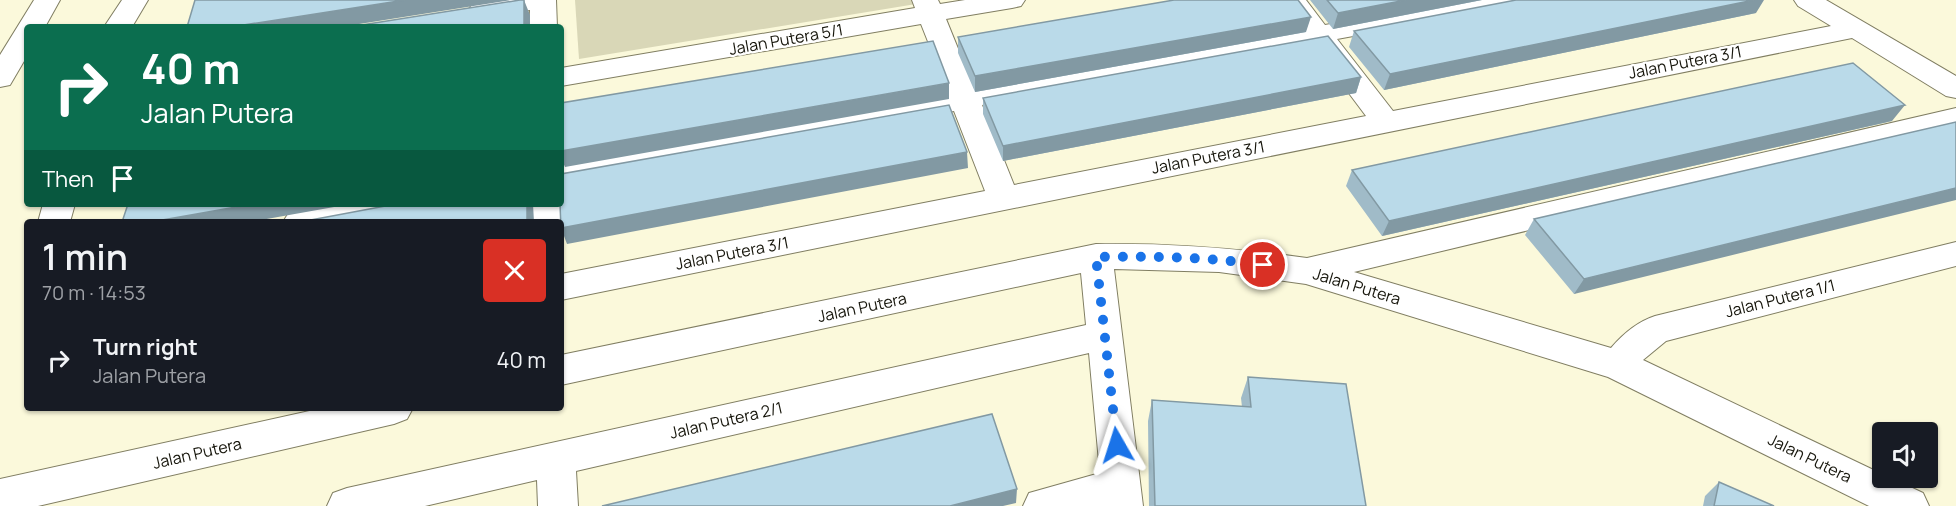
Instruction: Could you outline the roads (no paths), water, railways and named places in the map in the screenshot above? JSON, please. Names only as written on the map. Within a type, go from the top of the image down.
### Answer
[{"type":"street","points":[[33,24],[47,0]]},
{"type":"street","points":[[120,24],[135,0]]},
{"type":"street","points":[[461,13],[543,0],[543,24]]},
{"type":"street","name":"Jalan Putera 5/1","points":[[564,76],[928,7],[1012,0]]},
{"type":"street","points":[[1292,0],[1385,122]]},
{"type":"street","points":[[564,172],[1505,0]]},
{"type":"street","points":[[1808,0],[1956,89]]},
{"type":"street","points":[[928,7],[1004,198]]},
{"type":"street","name":"Jalan Putera 3/1","points":[[564,286],[1856,29]]},
{"type":"street","points":[[0,78],[24,38]]},
{"type":"street","points":[[1306,271],[1956,118]]},
{"type":"street","points":[[315,219],[379,207]]},
{"type":"street","name":"Jalan Putera 1/1","points":[[1618,365],[1632,348],[1655,330],[1956,254]]},
{"type":"street","name":"Jalan Putera","points":[[564,369],[1096,257],[1157,256],[1219,259],[1306,271],[1618,365],[1909,506]]},
{"type":"street","points":[[1042,506],[1122,496],[1096,257]]},
{"type":"street","name":"Jalan Putera 2/1","points":[[347,506],[1106,335]]},
{"type":"street","name":"Jalan Putera","points":[[0,497],[381,411]]},
{"type":"street","points":[[556,459],[558,506]]}]
